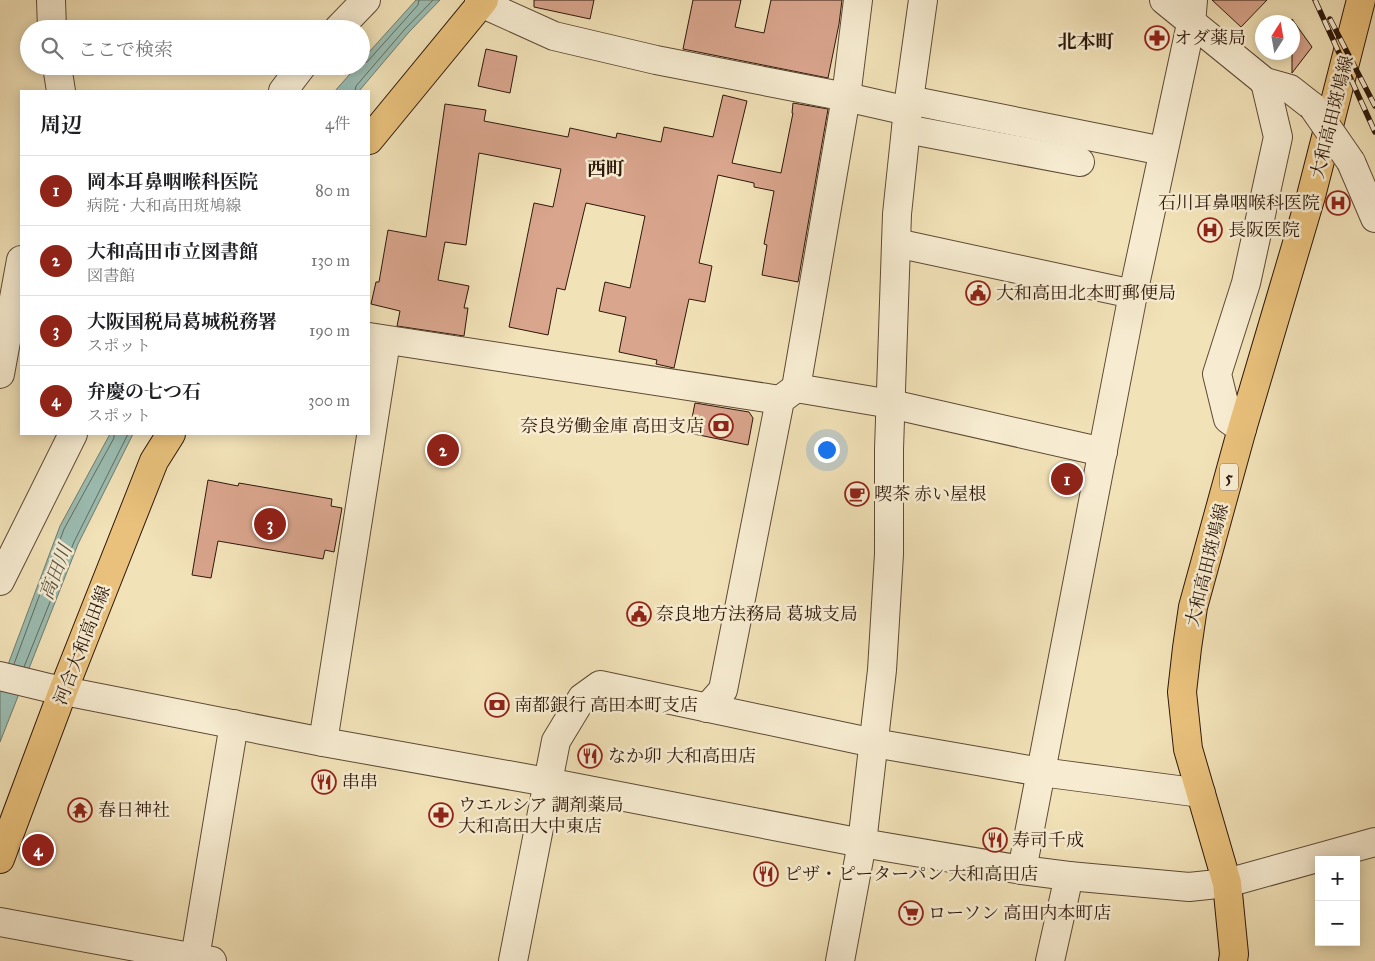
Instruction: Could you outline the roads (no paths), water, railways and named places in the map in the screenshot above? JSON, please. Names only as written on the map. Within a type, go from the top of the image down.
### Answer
[{"type":"main road","name":"大和高田斑鳩線","points":[[1232,961],[1234,954],[1227,883],[1188,749],[1182,692],[1193,607],[1242,430],[1311,196],[1361,0]]},
{"type":"main road","points":[[370,139],[482,1]]},
{"type":"main road","name":"河合大和高田線","points":[[0,859],[56,690],[154,461],[170,435]]},
{"type":"street","points":[[51,0],[52,20]]},
{"type":"street","points":[[347,20],[366,0]]},
{"type":"street","points":[[707,708],[723,690],[788,394],[846,97],[858,0]]},
{"type":"street","points":[[840,961],[862,844],[882,670],[889,554],[891,404],[897,214],[923,0]]},
{"type":"street","points":[[1164,0],[1192,12],[1265,82],[1290,89],[1313,108],[1351,162],[1375,218]]},
{"type":"street","points":[[482,1],[554,36],[656,60],[846,97],[1080,162]]},
{"type":"street","points":[[1022,870],[1133,294],[1192,12]]},
{"type":"street","points":[[58,75],[61,90]]},
{"type":"street","points":[[284,90],[295,75]]},
{"type":"street","points":[[1242,430],[1228,419],[1217,374],[1246,283],[1278,137],[1265,82]]},
{"type":"street","points":[[908,113],[1163,151]]},
{"type":"street","points":[[896,243],[1133,294]]},
{"type":"street","points":[[0,374],[20,265]]},
{"type":"street","points":[[370,391],[377,339],[788,394],[891,404],[1103,452]]},
{"type":"street","points":[[0,581],[72,435]]},
{"type":"street","points":[[323,742],[364,435]]},
{"type":"street","points":[[0,676],[56,690],[323,742],[547,782],[862,844],[1069,876],[1189,887],[1227,883],[1375,842]]},
{"type":"street","points":[[513,961],[556,741],[582,698],[600,685],[874,743],[1041,772],[1201,793]]},
{"type":"street","points":[[0,922],[204,959],[234,724]]},
{"type":"street","points":[[1050,961],[1069,876]]},
{"type":"water","points":[[416,0],[440,0],[409,32],[360,90],[336,90],[349,75],[370,75],[370,51]]},
{"type":"water","name":"高田川","points":[[109,435],[132,435],[78,544],[0,742],[0,686],[60,526]]},
{"type":"railway","points":[[1315,0],[1375,132]]},
{"type":"railway","points":[[1330,19],[1375,106]]},
{"type":"place","name":"オダ薬局","points":[[1157,38]]},
{"type":"place","name":"石川耳鼻咽喉科医院","points":[[1338,203]]},
{"type":"place","name":"長阪医院","points":[[1210,230]]},
{"type":"place","name":"大和高田北本町郵便局","points":[[978,293]]},
{"type":"place","name":"奈良労働金庫 高田支店","points":[[721,426]]},
{"type":"place","name":"大和高田市立図書館","points":[[443,450]]},
{"type":"place","name":"岡本耳鼻咽喉科医院","points":[[1067,479]]},
{"type":"place","name":"喫茶 赤い屋根","points":[[857,494]]},
{"type":"place","name":"大阪国税局葛城税務署","points":[[270,524]]},
{"type":"place","name":"奈良地方法務局 葛城支局","points":[[639,614]]},
{"type":"place","name":"南都銀行 高田本町支店","points":[[497,705]]},
{"type":"place","name":"なか卯 大和高田店","points":[[590,756]]},
{"type":"place","name":"串串","points":[[324,782]]},
{"type":"place","name":"春日神社","points":[[80,810]]},
{"type":"place","name":"ウエルシア 調剤薬局 大和高田大中東店","points":[[441,815]]},
{"type":"place","name":"寿司千成","points":[[995,840]]},
{"type":"place","name":"弁慶の七つ石","points":[[38,850]]},
{"type":"place","name":"ピザ・ピーターパン 大和高田店","points":[[766,874]]},
{"type":"place","name":"ローソン 高田内本町店","points":[[911,913]]},
{"type":"district","name":"北本町","points":[[1086,41]]},
{"type":"district","name":"西町","points":[[606,168]]}]
